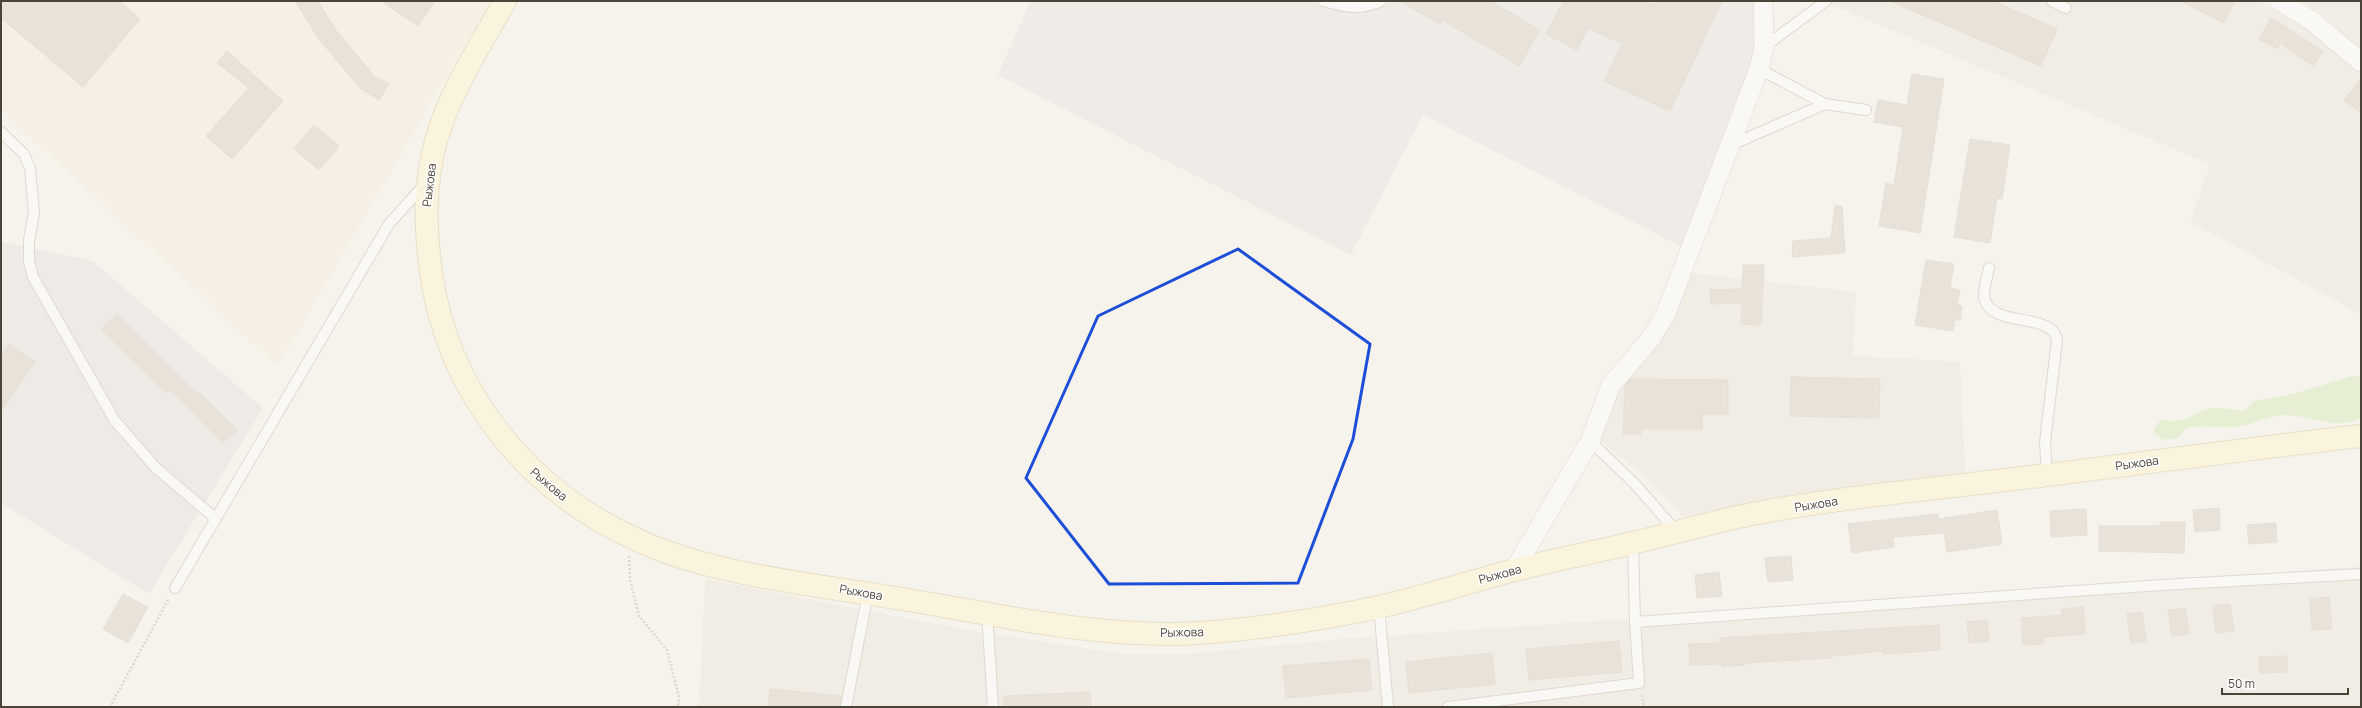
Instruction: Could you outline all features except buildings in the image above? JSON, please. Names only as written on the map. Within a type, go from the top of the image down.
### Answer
[{"type":"street","name":"Рыжова","points":[[505,1],[456,88],[438,136],[427,182],[426,216],[434,290],[442,328],[455,360],[497,432],[534,472],[582,510],[629,536],[680,556],[734,570],[1061,626],[1126,632],[1197,633],[1262,626],[1379,607],[1514,570],[1754,514],[1846,500],[2250,448],[2361,436]]},
{"type":"street","points":[[1514,570],[1590,441],[1611,385],[1652,337],[1666,313],[1759,69],[1764,47],[1763,1]]},
{"type":"street","points":[[2280,1],[2312,21],[2361,62]]},
{"type":"lane","points":[[1323,1],[1348,8],[1368,7],[1381,1]]},
{"type":"lane","points":[[1764,47],[1826,1]]},
{"type":"lane","points":[[2052,1],[2066,8]]},
{"type":"lane","points":[[1759,69],[1825,104],[1866,110]]},
{"type":"lane","points":[[1731,145],[1825,104]]},
{"type":"lane","points":[[1,132],[24,154],[30,168],[34,213],[29,240],[29,261],[33,277],[115,421],[156,468],[215,518]]},
{"type":"lane","points":[[175,588],[389,224],[427,182]]},
{"type":"lane","points":[[1989,268],[1984,296],[1990,308],[2001,315],[2044,326],[2053,331],[2057,340],[2045,442],[2048,475]]},
{"type":"lane","points":[[1590,441],[1634,483],[1676,531]]},
{"type":"lane","points":[[1448,707],[1639,683],[1632,543]]},
{"type":"lane","points":[[1635,622],[2161,585],[2361,574]]},
{"type":"lane","points":[[846,707],[868,593]]},
{"type":"lane","points":[[1379,607],[1388,707]]},
{"type":"lane","points":[[987,613],[993,707]]},
{"type":"path","points":[[629,536],[630,579],[639,616],[667,650],[679,697],[678,707]]},
{"type":"path","points":[[110,707],[175,588]]},
{"type":"highlighted area","points":[[1238,249],[1370,344],[1353,439],[1298,583],[1109,584],[1026,478],[1098,316]]},
{"type":"shaded area","points":[[1,1],[490,1],[278,366],[1,110]]},
{"type":"shaded area","points":[[1030,1],[1756,1],[1756,45],[1751,68],[1681,246],[1423,115],[1351,255],[998,75]]},
{"type":"shaded area","points":[[1823,1],[2260,1],[2308,30],[2361,72],[2361,314],[2191,222],[2210,164]]},
{"type":"shaded area","points":[[2301,1],[2361,1],[2361,50],[2320,13]]},
{"type":"shaded area","points":[[1,242],[93,261],[263,408],[149,594],[1,503]]},
{"type":"shaded area","points":[[1690,273],[1856,292],[1853,356],[1960,362],[1965,474],[1750,503],[1684,517],[1639,472],[1597,438],[1617,386]]},
{"type":"shaded area","points":[[2361,567],[2361,707],[699,707],[705,579],[972,631],[1124,654],[1175,655],[1356,638]]},
{"type":"green space","points":[[2352,376],[2361,377],[2361,418],[2351,422],[2332,423],[2293,415],[2283,415],[2242,426],[2187,428],[2177,438],[2163,440],[2153,431],[2161,419],[2170,421],[2183,420],[2199,412],[2212,408],[2244,411],[2254,401],[2297,393]]}]
